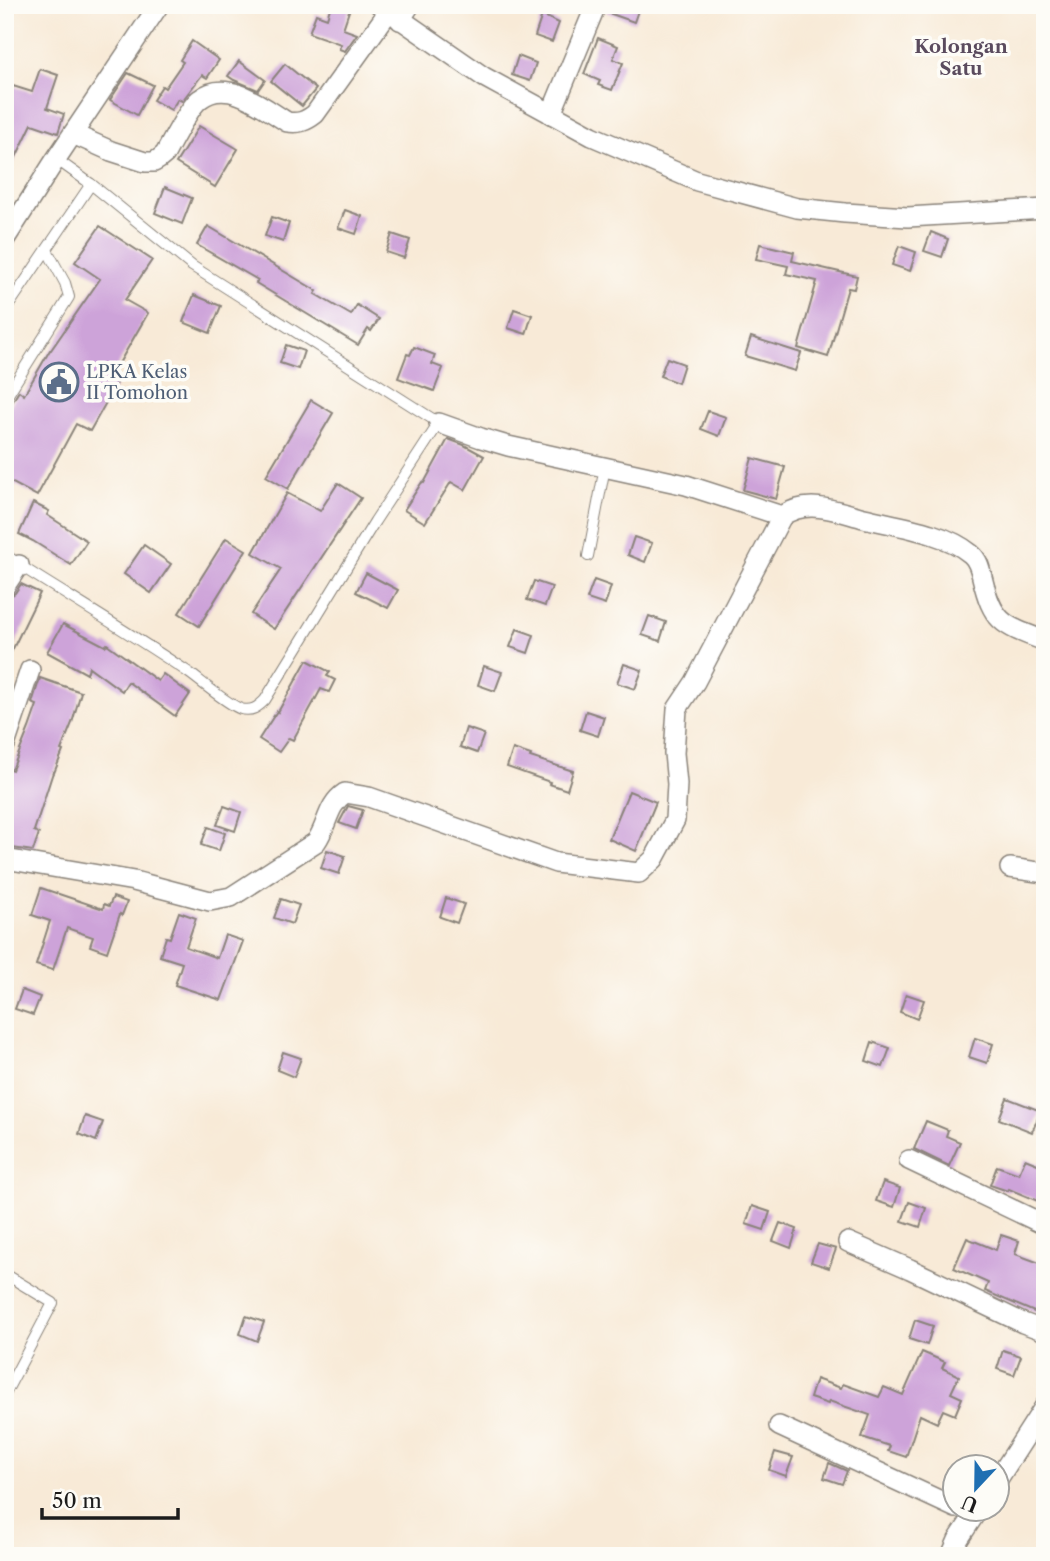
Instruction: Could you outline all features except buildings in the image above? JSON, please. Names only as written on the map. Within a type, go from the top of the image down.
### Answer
[{"type":"street","points":[[5,239],[159,5]]},
{"type":"street","points":[[551,114],[596,5]]},
{"type":"street","points":[[73,134],[111,151],[145,162],[154,162],[165,154],[198,100],[212,92],[223,90],[239,94],[287,122],[306,121],[315,114],[395,10],[484,77],[592,136],[697,181],[797,208],[908,217],[1045,209]]},
{"type":"street","points":[[439,423],[508,446],[686,485],[782,516]]},
{"type":"street","points":[[5,859],[134,881],[210,901],[221,900],[231,897],[316,842],[323,832],[330,810],[345,793],[369,797],[556,863],[639,873],[654,859],[676,820],[674,752],[677,709],[695,682],[782,516],[793,509],[813,507],[935,536],[959,545],[973,555],[979,565],[984,586],[999,620],[1045,640]]},
{"type":"street","points":[[5,586],[12,559]]},
{"type":"street","points":[[5,745],[30,670]]},
{"type":"street","points":[[1010,868],[1045,873]]},
{"type":"street","points":[[909,1160],[1045,1225]]},
{"type":"street","points":[[848,1242],[1045,1331]]},
{"type":"street","points":[[1012,1457],[1045,1406]]},
{"type":"street","points":[[779,1426],[942,1500]]},
{"type":"street","points":[[951,1556],[962,1522]]},
{"type":"lane","points":[[12,559],[233,704],[241,709],[251,710],[265,701],[375,521],[439,423],[192,266],[56,159]]},
{"type":"lane","points":[[5,311],[91,184]]},
{"type":"lane","points":[[5,399],[69,297],[69,291],[47,250]]},
{"type":"lane","points":[[588,556],[605,467]]},
{"type":"lane","points":[[5,1274],[53,1303],[5,1394]]},
{"type":"place","name":"LPKA Kelas II Tomohon","points":[[59,382]]},
{"type":"district","name":"Kolongan Satu","points":[[961,57]]}]
